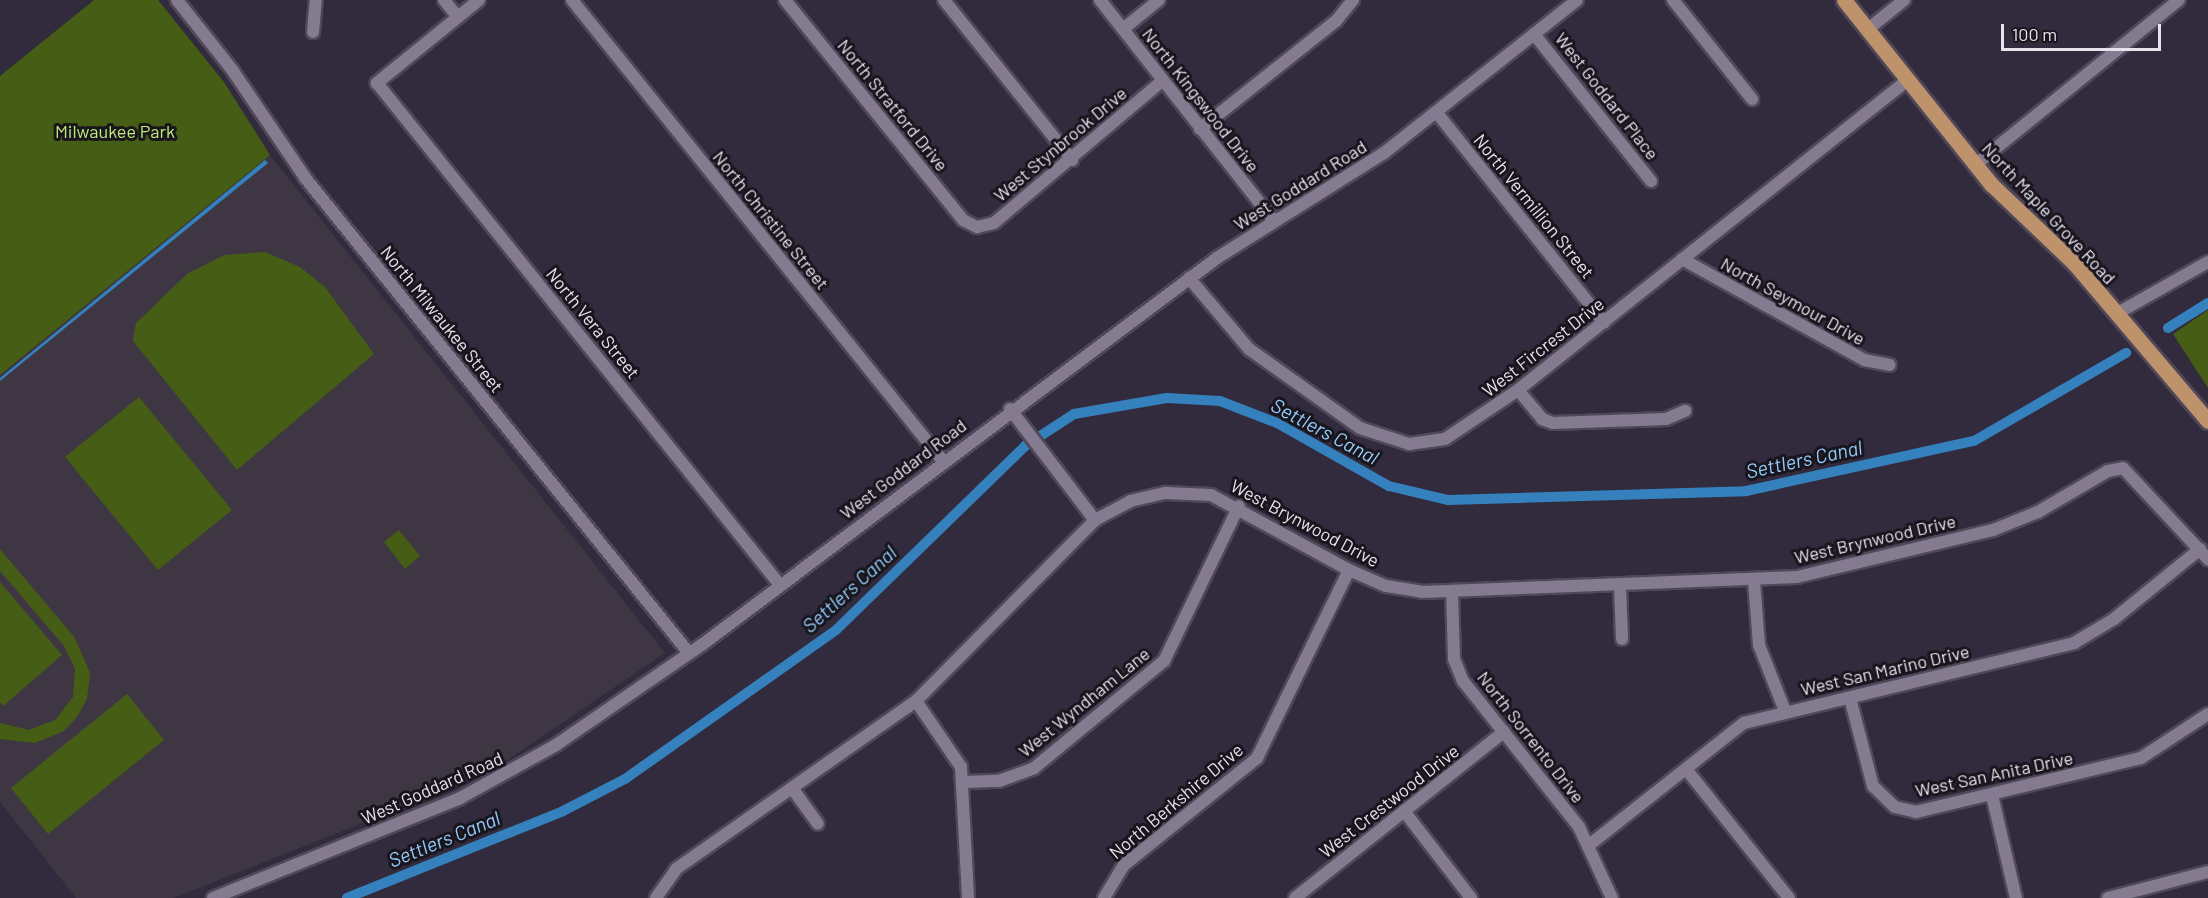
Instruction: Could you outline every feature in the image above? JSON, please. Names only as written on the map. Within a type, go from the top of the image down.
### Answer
[{"type":"main road","name":"North Maple Grove Road","points":[[1844,0],[1975,165],[2116,314],[2208,421]]},
{"type":"street","name":"North Milwaukee Street","points":[[177,0],[233,71],[299,170],[689,653]]},
{"type":"street","points":[[313,32],[316,0]]},
{"type":"street","points":[[444,0],[458,17],[479,0]]},
{"type":"street","name":"North Christine Street","points":[[572,0],[943,461]]},
{"type":"street","name":"North Stratford Drive","points":[[785,0],[963,220],[977,226]]},
{"type":"street","points":[[944,0],[1072,160]]},
{"type":"street","name":"North Kingswood Drive","points":[[1100,0],[1274,221]]},
{"type":"street","points":[[1123,29],[1159,0]]},
{"type":"street","points":[[1200,129],[1336,21],[1353,0]]},
{"type":"street","name":"West Goddard Road","points":[[213,898],[509,776],[689,653],[1010,409],[1189,278],[1274,221],[1384,153],[1577,0]]},
{"type":"street","points":[[1673,0],[1752,99]]},
{"type":"street","points":[[1867,30],[1904,0]]},
{"type":"street","points":[[1975,165],[2179,0]]},
{"type":"street","name":"North Vera Street","points":[[458,17],[377,83],[780,585]]},
{"type":"street","name":"West Goddard Place","points":[[1534,34],[1651,181]]},
{"type":"street","name":"West Fircrest Drive","points":[[1189,278],[1249,349],[1374,436],[1409,444],[1445,439],[1518,390],[1908,80]]},
{"type":"street","name":"West Stynbrook Drive","points":[[977,226],[994,223],[1072,160],[1162,81]]},
{"type":"street","name":"North Vermillion Street","points":[[1437,113],[1604,322]]},
{"type":"street","name":"North Seymour Drive","points":[[1682,259],[1864,360],[1890,365]]},
{"type":"street","points":[[2116,314],[2208,262]]},
{"type":"street","points":[[1518,390],[1542,419],[1553,423],[1666,419],[1685,411]]},
{"type":"street","points":[[1010,409],[1095,520]]},
{"type":"street","name":"West Brynwood Drive","points":[[656,898],[676,869],[916,701],[1095,520],[1130,501],[1166,493],[1211,495],[1239,506],[1349,570],[1386,586],[1452,591],[1754,581],[1797,577],[1994,530],[2038,512],[2108,471],[2122,468],[2204,554]]},
{"type":"street","name":"West Wyndham Lane","points":[[964,782],[1008,779],[1034,768],[1164,661],[1239,506]]},
{"type":"street","name":"West San Marino Drive","points":[[1588,846],[1744,723],[1785,711],[1850,698],[2074,643],[2115,619],[2204,554]]},
{"type":"street","name":"North Berkshire Drive","points":[[1104,898],[1124,865],[1257,758],[1349,570]]},
{"type":"street","points":[[1754,581],[1759,645],[1785,711]]},
{"type":"street","points":[[1620,586],[1622,639]]},
{"type":"street","name":"North Sorrento Drive","points":[[1452,591],[1454,659],[1463,681],[1580,827],[1612,898]]},
{"type":"street","name":"West San Anita Drive","points":[[1850,698],[1869,776],[1886,801],[1916,812],[2141,758],[2208,714]]},
{"type":"street","points":[[916,701],[953,754],[964,782],[968,898]]},
{"type":"street","name":"West Crestwood Drive","points":[[1295,898],[1504,732]]},
{"type":"street","points":[[1686,769],[1789,898]]},
{"type":"street","points":[[792,788],[818,824]]},
{"type":"street","points":[[1992,795],[2016,898]]},
{"type":"street","points":[[1404,811],[1471,898]]},
{"type":"street","points":[[2109,898],[2208,872]]},
{"type":"shaded area","points":[[270,155],[665,653],[488,773],[174,898],[76,898],[0,802],[0,375]]},
{"type":"green space","name":"Milwaukee Park","points":[[94,0],[158,0],[224,82],[270,155],[0,375],[0,76]]},
{"type":"green space","points":[[265,252],[300,267],[325,287],[374,354],[237,470],[133,341],[136,323],[187,274],[224,255]]},
{"type":"green space","points":[[2208,310],[2208,388],[2173,334]]},
{"type":"green space","points":[[139,397],[232,510],[158,570],[65,457]]},
{"type":"green space","points":[[399,530],[420,556],[405,569],[384,542]]},
{"type":"green space","points":[[0,549],[75,638],[90,673],[87,699],[77,717],[64,731],[35,743],[0,739],[0,723],[29,730],[55,720],[73,697],[75,669],[64,646],[0,571]]},
{"type":"green space","points":[[0,582],[62,655],[3,706],[0,702]]},
{"type":"green space","points":[[127,694],[164,740],[48,834],[11,788]]},
{"type":"water","points":[[265,160],[268,163],[0,381],[0,378]]},
{"type":"waterway","name":"Settlers Canal","points":[[2168,328],[2208,303]]},
{"type":"waterway","name":"Settlers Canal","points":[[347,898],[563,811],[625,779],[836,630],[1025,446],[1074,414],[1167,398],[1220,401],[1277,423],[1389,486],[1448,500],[1746,491],[1974,441],[2126,353]]}]
